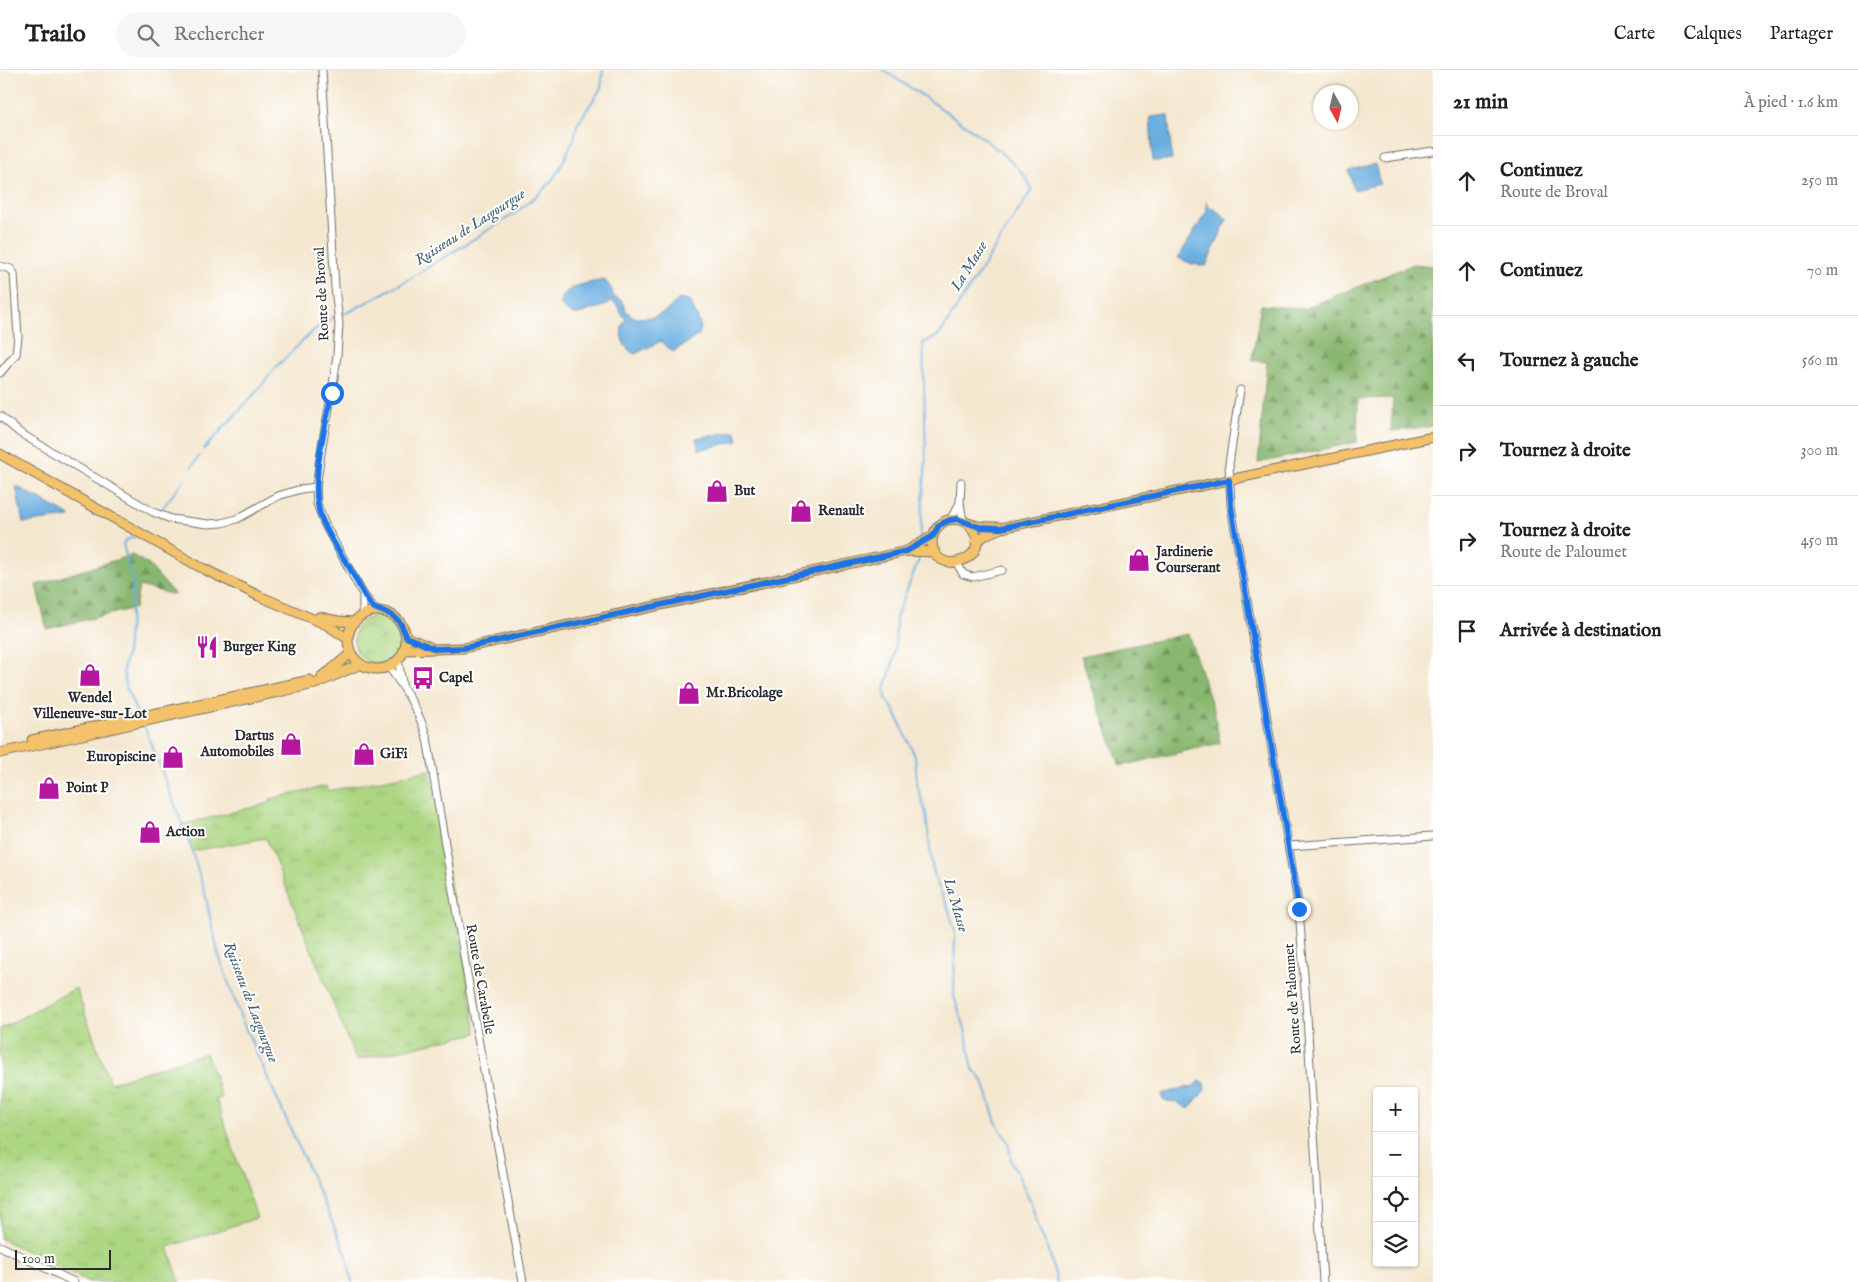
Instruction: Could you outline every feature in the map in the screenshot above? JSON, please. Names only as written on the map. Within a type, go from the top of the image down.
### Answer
[{"type":"main road","points":[[976,542],[987,534],[1001,528],[1433,437]]},
{"type":"main road","points":[[0,454],[200,567],[327,625],[348,639]]},
{"type":"main road","points":[[967,523],[975,533],[976,542],[973,553],[969,558],[956,563],[944,561],[935,552],[933,547],[933,536],[939,525],[957,519],[979,527],[1001,528]]},
{"type":"main road","points":[[907,551],[933,536]]},
{"type":"main road","points":[[404,650],[464,648],[907,551],[935,552]]},
{"type":"main road","points":[[380,611],[398,619],[406,637],[404,650],[398,659],[388,666],[369,667],[361,664],[351,653],[348,639],[354,622],[370,612],[380,611]]},
{"type":"main road","points":[[301,613],[338,622],[354,622]]},
{"type":"main road","points":[[406,637],[435,649]]},
{"type":"main road","points":[[0,747],[313,679],[330,672],[351,653]]},
{"type":"main road","points":[[0,753],[315,684],[361,664]]},
{"type":"street","name":"Route de Broval","points":[[322,70],[335,287],[339,324],[332,393],[316,487],[317,504],[321,517],[363,594],[372,606],[380,611]]},
{"type":"street","points":[[1385,158],[1433,151]]},
{"type":"street","points":[[0,266],[11,269],[14,274],[18,337],[16,354],[0,373]]},
{"type":"street","name":"Route de Paloumet","points":[[1240,390],[1229,464],[1231,506],[1290,846],[1299,909],[1304,963],[1322,1282]]},
{"type":"street","points":[[0,416],[20,433],[59,457],[153,512],[171,519],[208,524],[222,523],[237,519],[278,496],[301,489],[316,487]]},
{"type":"street","points":[[961,482],[960,503],[962,516],[967,523]]},
{"type":"street","points":[[950,520],[960,503]]},
{"type":"street","points":[[956,563],[963,574],[973,577],[1002,570]]},
{"type":"street","points":[[361,616],[363,594]]},
{"type":"street","name":"Route de Carabelle","points":[[398,659],[402,684]]},
{"type":"street","name":"Route de Carabelle","points":[[388,666],[402,684],[416,709],[427,738],[476,1033],[523,1282]]},
{"type":"street","points":[[1290,846],[1433,836]]},
{"type":"street","points":[[0,1246],[74,1282]]},
{"type":"green space","points":[[1414,264],[1433,266],[1433,426],[1391,431],[1393,398],[1358,399],[1357,442],[1258,463],[1267,362],[1252,360],[1261,305],[1303,309]]},
{"type":"green space","points":[[132,555],[149,565],[175,595],[139,586],[135,608],[47,629],[36,585]]},
{"type":"green space","points":[[373,616],[383,616],[392,620],[398,626],[402,640],[398,654],[392,660],[383,664],[373,664],[364,660],[358,654],[354,645],[354,635],[358,626],[364,620]]},
{"type":"green space","points":[[1188,634],[1214,711],[1220,743],[1120,766],[1081,656]]},
{"type":"green space","points":[[430,770],[477,1033],[356,1060],[266,838],[192,851],[181,825],[270,803],[270,799],[326,786],[328,791]]},
{"type":"green space","points":[[76,988],[110,1083],[206,1053],[222,1098],[216,1099],[257,1218],[168,1247],[180,1282],[89,1282],[0,1238],[0,1029]]},
{"type":"water","points":[[1168,115],[1172,160],[1153,161],[1150,117]]},
{"type":"water","points":[[1375,164],[1380,184],[1354,190],[1349,170]]},
{"type":"water","points":[[1206,202],[1227,219],[1206,266],[1192,264],[1178,258],[1207,211]]},
{"type":"water","points":[[605,280],[612,290],[613,296],[622,301],[626,311],[635,318],[654,317],[665,312],[678,300],[685,299],[690,302],[697,316],[701,327],[699,335],[673,352],[661,341],[635,354],[627,348],[622,339],[623,324],[626,319],[612,301],[602,307],[575,314],[561,306],[562,299],[570,289]]},
{"type":"water","points":[[736,431],[738,441],[699,450],[696,438]]},
{"type":"water","points":[[16,486],[69,515],[70,517],[23,523]]},
{"type":"water","points":[[1200,1081],[1204,1083],[1205,1090],[1189,1109],[1176,1102],[1164,1101],[1162,1099],[1162,1094],[1164,1093],[1194,1086]]},
{"type":"waterway","name":"Ruisseau de Lasgourgue","points":[[341,314],[349,312],[411,278],[514,214],[540,193],[550,183],[561,166],[574,139],[577,125],[601,88],[603,70]]},
{"type":"waterway","name":"La Masse","points":[[883,70],[992,145],[1013,163],[1027,179],[1031,191],[940,334],[923,343],[926,460],[920,539]]},
{"type":"waterway","name":"Ruisseau de Lasgourgue","points":[[204,449],[258,390],[276,367],[314,330],[335,316]]},
{"type":"waterway","name":"Ruisseau de Lasgourgue","points":[[191,468],[199,456]]},
{"type":"waterway","name":"Ruisseau de Lasgourgue","points":[[161,510],[184,480]]},
{"type":"waterway","name":"Ruisseau de Lasgourgue","points":[[134,537],[126,540],[123,544],[133,583],[127,653],[123,670],[126,687],[137,713]]},
{"type":"waterway","name":"La Masse","points":[[919,559],[896,618],[895,655],[885,689],[886,699],[894,710],[915,756],[917,784],[926,814],[932,865],[955,931],[954,996],[965,1029],[973,1069],[983,1081],[996,1122],[1008,1142],[1011,1160],[1031,1203],[1040,1232],[1049,1251],[1057,1282]]},
{"type":"waterway","name":"Ruisseau de Lasgourgue","points":[[144,725],[190,844],[205,894],[218,953],[241,1018],[346,1253],[352,1282]]},
{"type":"place","name":"But","points":[[717,491]]},
{"type":"place","name":"Renault","points":[[801,511]]},
{"type":"place","name":"Jardinerie Courserant","points":[[1139,560]]},
{"type":"place","name":"Burger King","points":[[207,647]]},
{"type":"place","name":"Wendel Villeneuve-sur-Lot","points":[[90,675]]},
{"type":"place","name":"Capel","points":[[423,678]]},
{"type":"place","name":"Mr.Bricolage","points":[[689,693]]},
{"type":"place","name":"Dartus Automobiles","points":[[291,744]]},
{"type":"place","name":"GiFi","points":[[364,754]]},
{"type":"place","name":"Europiscine","points":[[173,757]]},
{"type":"place","name":"Point P","points":[[49,788]]},
{"type":"place","name":"Action","points":[[150,832]]},
{"type":"route","points":[[332,393],[316,487],[317,504],[321,517],[363,594],[372,606],[398,619],[406,637],[435,649],[464,648],[907,551],[933,536],[935,530],[945,521],[957,519],[979,527],[1001,528],[1229,480],[1231,506],[1290,846],[1299,909]]}]
